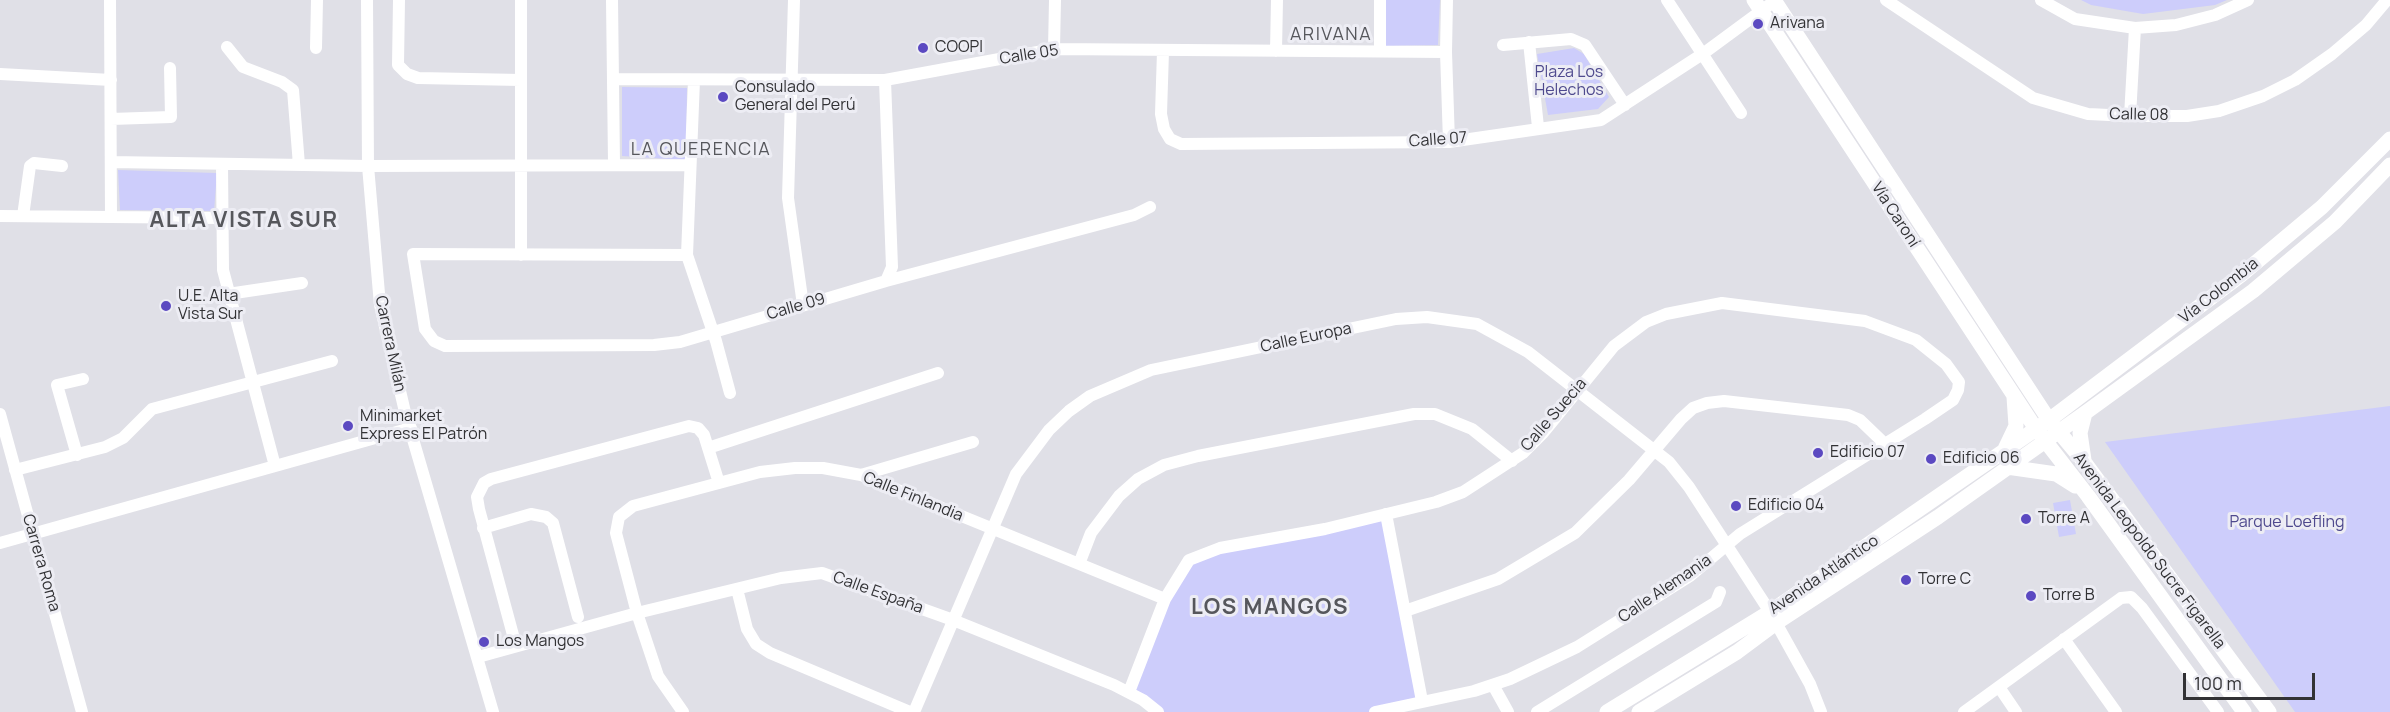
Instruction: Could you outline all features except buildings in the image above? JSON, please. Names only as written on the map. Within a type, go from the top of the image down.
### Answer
[{"type":"main road","name":"Vía Caroní","points":[[1775,0],[2054,426]]},
{"type":"main road","name":"Vía Caroní","points":[[1758,5],[2041,435]]},
{"type":"main road","name":"Vía Colombia","points":[[2054,426],[2071,402],[2241,275],[2322,207],[2390,139]]},
{"type":"main road","name":"Vía Colombia","points":[[2041,435],[2054,426],[2085,413],[2253,291],[2335,222],[2390,165]]},
{"type":"main road","points":[[2013,394],[2016,426],[2003,461],[2056,474],[2088,496]]},
{"type":"main road","points":[[2037,402],[2062,407],[2071,402]]},
{"type":"main road","points":[[2085,413],[2080,433],[2080,449],[2085,463]]},
{"type":"main road","name":"Avenida Leopoldo Sucre Figarella","points":[[2054,426],[2085,463],[2269,712]]},
{"type":"main road","name":"Avenida Atlántico","points":[[1607,712],[1773,618],[2041,435]]},
{"type":"main road","name":"Avenida Leopoldo Sucre Figarella","points":[[2041,435],[2088,496],[2244,712]]},
{"type":"main road","name":"Avenida Atlántico","points":[[1639,712],[1737,652],[1773,618]]},
{"type":"street","points":[[110,0],[111,217]]},
{"type":"street","points":[[316,48],[317,0]]},
{"type":"street","name":"Carrera Milán","points":[[367,0],[368,166],[380,305],[411,428],[493,712]]},
{"type":"street","points":[[399,0],[398,65],[406,74],[418,78],[521,80]]},
{"type":"street","points":[[521,0],[521,255],[687,255]]},
{"type":"street","points":[[612,0],[614,163]]},
{"type":"street","points":[[794,0],[788,198],[803,305]]},
{"type":"street","points":[[1054,49],[1055,0]]},
{"type":"street","points":[[1276,51],[1277,0]]},
{"type":"street","points":[[1380,0],[1380,51]]},
{"type":"street","points":[[1447,0],[1449,142]]},
{"type":"street","points":[[1667,0],[1741,113]]},
{"type":"street","name":"Calle 07","points":[[1163,51],[1161,114],[1164,129],[1170,138],[1181,144],[1449,142],[1538,127],[1601,120],[1704,54],[1758,5],[1775,0]]},
{"type":"street","name":"Calle 08","points":[[1886,0],[2032,98],[2088,114],[2130,116],[2187,116],[2219,111],[2263,96],[2295,80],[2332,54],[2366,24],[2387,0]]},
{"type":"street","points":[[2041,0],[2075,19],[2134,28],[2176,25],[2205,18],[2248,0]]},
{"type":"street","points":[[2130,116],[2134,28]]},
{"type":"street","points":[[1503,45],[1571,39],[1585,45],[1625,105]]},
{"type":"street","points":[[1529,42],[1538,127]]},
{"type":"street","points":[[227,47],[243,67],[282,82],[293,90],[299,165]]},
{"type":"street","name":"Calle 05","points":[[614,79],[885,80],[1054,49],[1446,52]]},
{"type":"street","points":[[111,119],[171,117],[170,68]]},
{"type":"street","points":[[0,74],[111,80]]},
{"type":"street","points":[[694,80],[687,255],[729,393]]},
{"type":"street","points":[[885,80],[892,267],[886,281]]},
{"type":"street","points":[[111,162],[368,166],[521,166],[614,163],[689,165]]},
{"type":"street","points":[[23,216],[30,166],[34,163],[62,166]]},
{"type":"street","points":[[222,165],[223,270],[275,466]]},
{"type":"street","name":"Calle 09","points":[[521,255],[413,254],[422,318],[425,329],[434,341],[445,346],[470,348],[680,342],[886,281],[1134,215],[1150,207]]},
{"type":"street","points":[[0,216],[222,218]]},
{"type":"street","points":[[228,294],[302,283]]},
{"type":"street","name":"Calle Suecia","points":[[1129,692],[1165,599],[1180,570],[1189,560],[1201,553],[1386,514],[1436,502],[1463,492],[1512,461],[1543,433],[1576,389],[1614,346],[1646,322],[1693,307],[1722,303],[1865,321],[1886,326],[1916,340],[1946,364],[1959,382],[1958,390]]},
{"type":"street","name":"Calle Europa","points":[[912,712],[1016,474],[1049,430],[1090,396],[1151,370],[1396,319],[1427,316],[1477,324],[1502,336],[1528,352],[1669,462],[1689,487],[1773,618],[1810,684],[1820,712]]},
{"type":"street","points":[[15,470],[105,447],[123,438],[152,409],[332,361]]},
{"type":"street","points":[[708,448],[938,373]]},
{"type":"street","points":[[77,455],[57,385],[83,379]]},
{"type":"street","name":"Calle Alemania","points":[[1381,711],[1492,685],[1577,647],[1690,576],[1740,534],[1953,400],[1958,390]]},
{"type":"street","points":[[1406,610],[1498,579],[1544,554],[1575,533],[1629,480],[1653,450],[1693,408],[1724,401],[1848,415],[1860,420],[1885,444]]},
{"type":"street","name":"Carrera Roma","points":[[0,414],[82,712]]},
{"type":"street","points":[[1079,564],[1091,533],[1119,496],[1138,479],[1164,465],[1198,456],[1414,414],[1435,414],[1453,419],[1472,429],[1512,461]]},
{"type":"street","points":[[516,646],[483,528],[477,497],[480,489],[491,479],[689,426],[702,430],[719,483]]},
{"type":"street","points":[[0,543],[411,428]]},
{"type":"street","points":[[861,475],[973,442]]},
{"type":"street","name":"Calle Finlandia","points":[[637,613],[616,533],[619,517],[633,506],[760,472],[795,468],[822,468],[861,475],[1165,599]]},
{"type":"street","points":[[483,528],[531,514],[539,515],[554,523],[578,617]]},
{"type":"street","points":[[1386,514],[1422,701]]},
{"type":"street","name":"Calle España","points":[[478,657],[637,613],[781,578],[822,573],[953,620],[1129,692],[1158,712]]},
{"type":"street","points":[[737,589],[747,629],[756,644],[770,653],[912,712]]},
{"type":"street","points":[[1537,712],[1716,602],[1720,592]]},
{"type":"street","points":[[1964,712],[2121,598],[2131,597],[2142,608],[2218,712]]},
{"type":"street","points":[[637,613],[658,676],[683,712]]},
{"type":"street","points":[[2064,639],[2116,712]]},
{"type":"street","points":[[1492,685],[1508,712]]},
{"type":"street","points":[[1999,687],[2016,712]]},
{"type":"green space","points":[[1385,0],[1440,0],[1438,45],[1384,46]]},
{"type":"green space","points":[[2081,0],[2227,0],[2215,5],[2143,14],[2091,5]]},
{"type":"green space","name":"Plaza Los Helechos","points":[[1574,48],[1584,54],[1609,97],[1598,109],[1548,115],[1537,54]]},
{"type":"green space","points":[[622,87],[687,88],[686,160],[622,156]]},
{"type":"green space","points":[[118,170],[217,173],[214,211],[120,210]]},
{"type":"green space","name":"Parque Loefling","points":[[2390,406],[2390,712],[2295,712],[2105,442]]},
{"type":"green space","points":[[2070,500],[2076,534],[2059,537],[2053,503]]},
{"type":"green space","points":[[1386,514],[1422,701],[1375,712],[1158,712],[1129,692],[1189,560]]},
{"type":"place","name":"Arivana","points":[[1758,24]]},
{"type":"place","name":"COOPI","points":[[923,48]]},
{"type":"place","name":"Consulado General del Perú","points":[[723,97]]},
{"type":"place","name":"U.E. Alta Vista Sur","points":[[166,306]]},
{"type":"place","name":"Minimarket Express El Patrón","points":[[348,426]]},
{"type":"place","name":"Edificio 07","points":[[1818,453]]},
{"type":"place","name":"Edificio 06","points":[[1931,459]]},
{"type":"place","name":"Edificio 04","points":[[1736,506]]},
{"type":"place","name":"Torre A","points":[[2026,519]]},
{"type":"place","name":"Torre C","points":[[1906,580]]},
{"type":"place","name":"Torre B","points":[[2031,596]]},
{"type":"place","name":"Los Mangos","points":[[484,642]]},
{"type":"district","name":"ARIVANA","points":[[1331,35]]},
{"type":"district","name":"LA QUERENCIA","points":[[701,150]]},
{"type":"district","name":"ALTA VISTA SUR","points":[[244,221]]},
{"type":"district","name":"LOS MANGOS","points":[[1270,608]]}]
